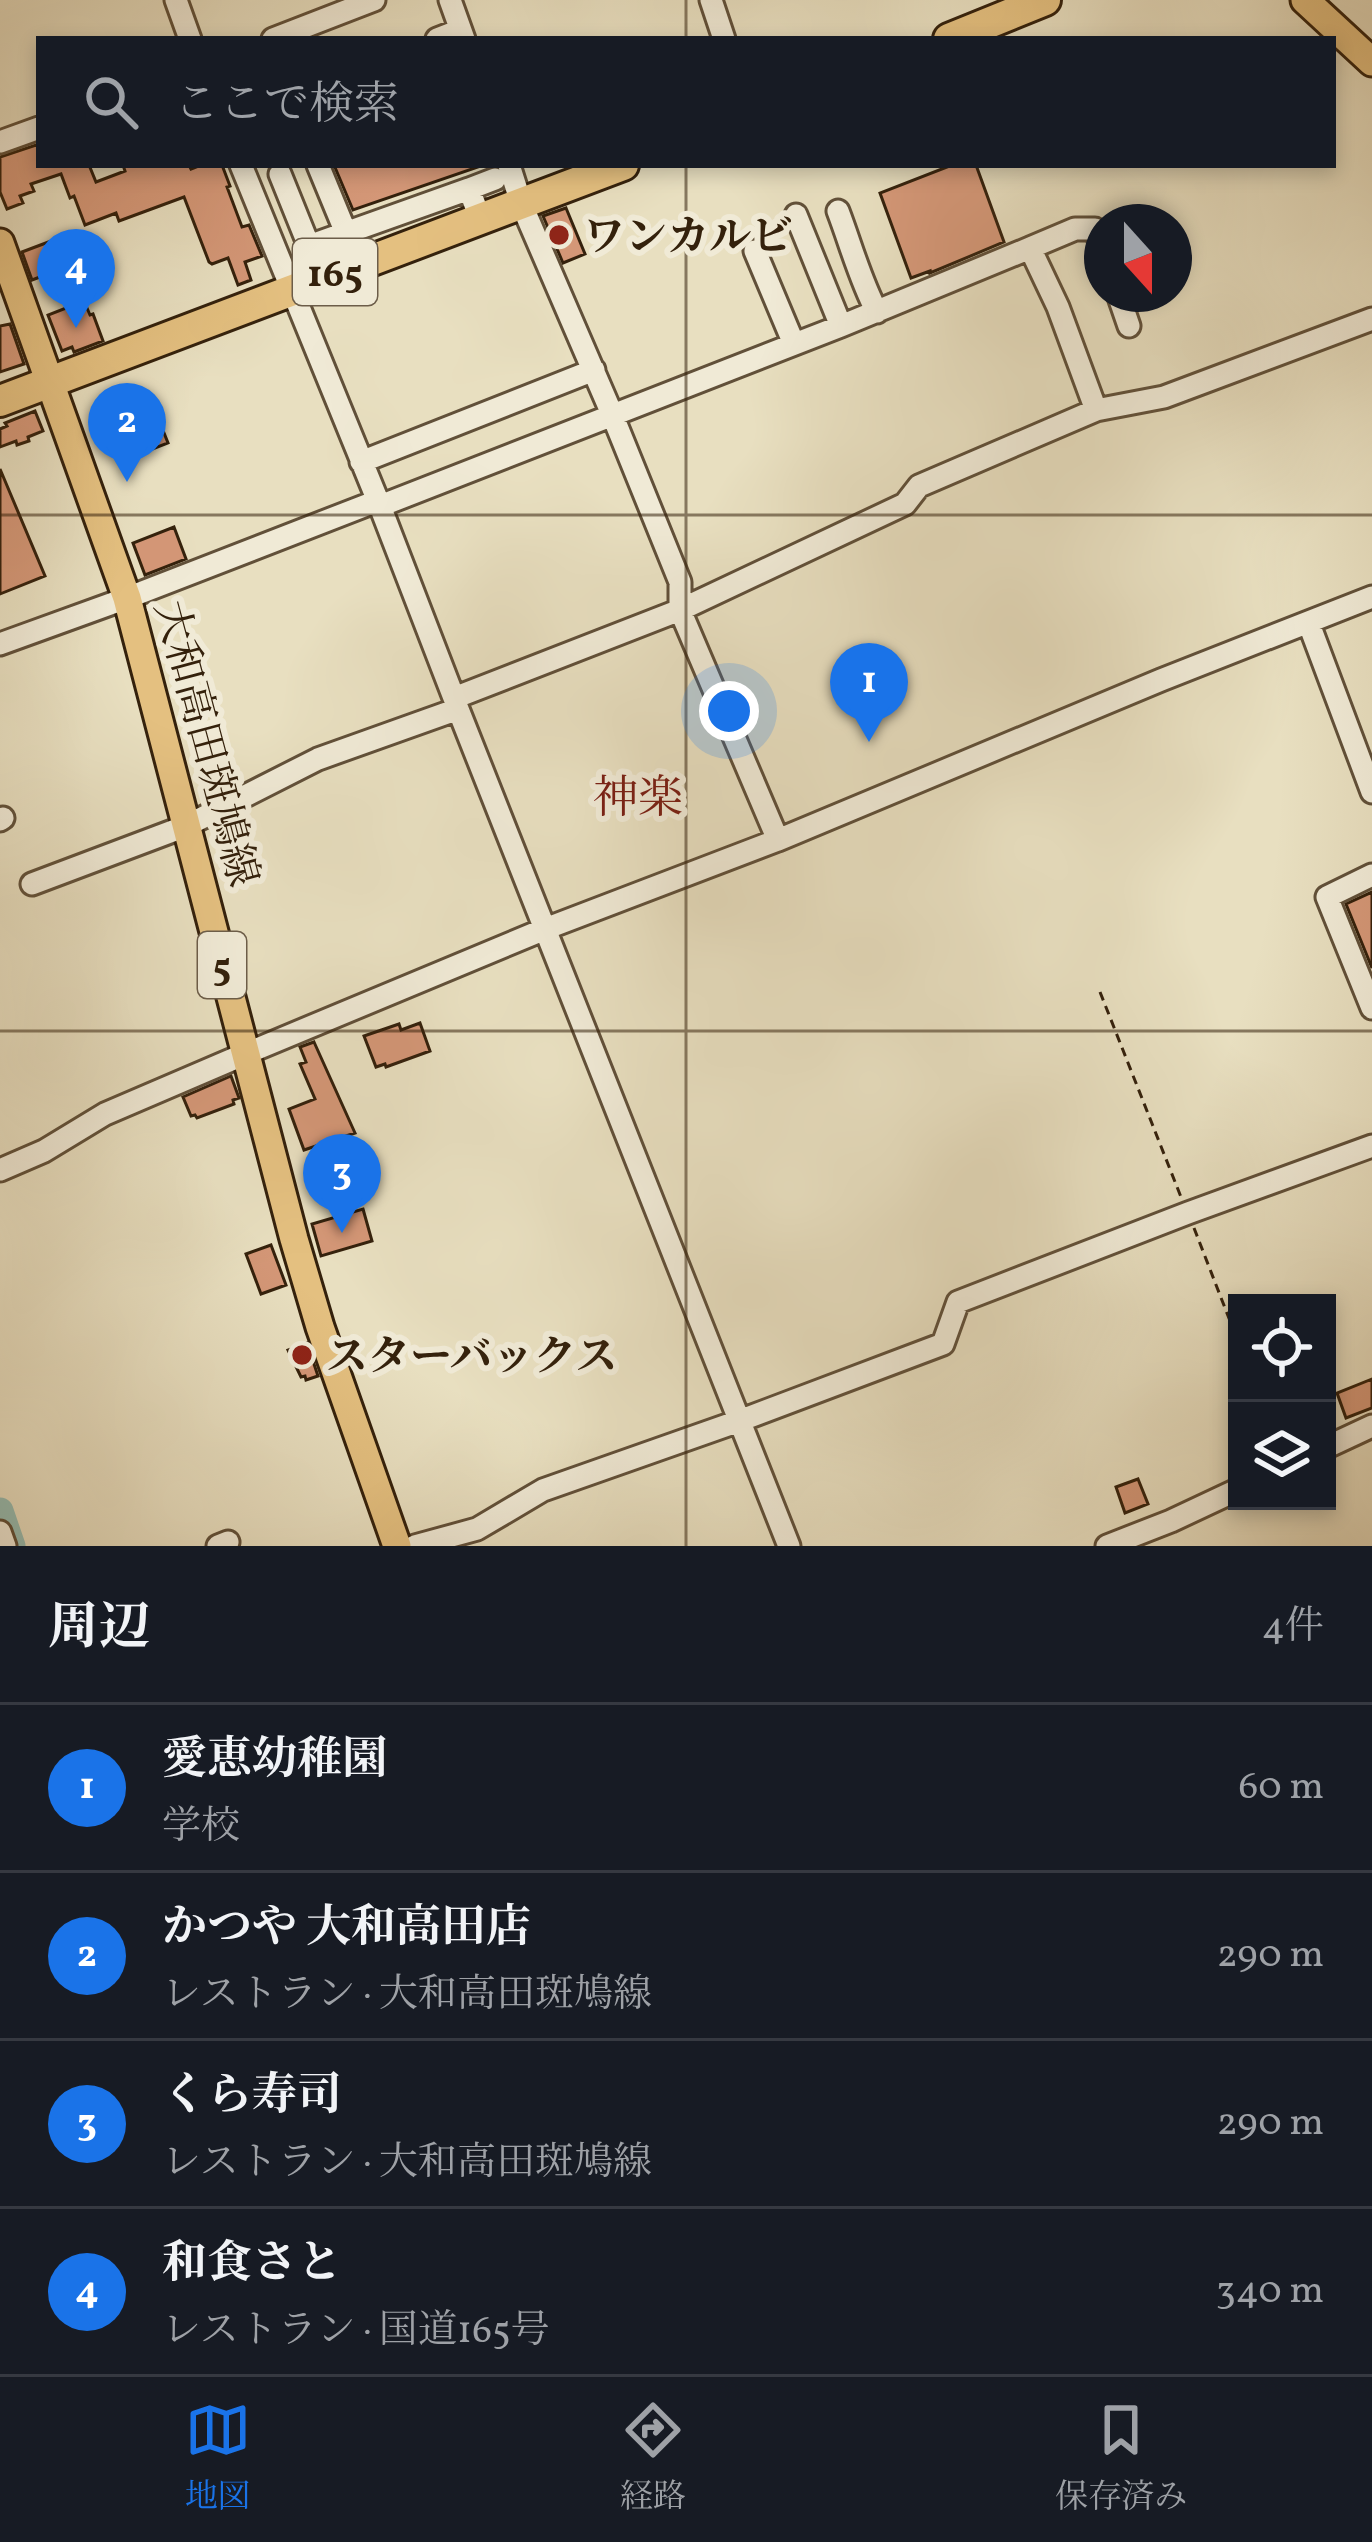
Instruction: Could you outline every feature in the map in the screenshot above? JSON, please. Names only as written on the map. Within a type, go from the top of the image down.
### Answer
[{"type":"highway","points":[[954,36],[1000,8],[1045,0]]},
{"type":"highway","name":"165","points":[[0,400],[349,267],[474,204],[521,203],[615,168]]},
{"type":"main road","points":[[1305,0],[1372,62]]},
{"type":"main road","name":"大和高田斑鳩線","points":[[0,243],[127,598],[320,1327],[397,1546]]},
{"type":"street","points":[[176,0],[189,36]]},
{"type":"street","points":[[280,36],[374,0]]},
{"type":"street","points":[[450,0],[462,35]]},
{"type":"street","points":[[711,0],[723,36]]},
{"type":"street","points":[[0,142],[36,129]]},
{"type":"street","points":[[296,168],[245,176],[789,1546]]},
{"type":"street","points":[[319,168],[349,267]]},
{"type":"street","points":[[280,174],[309,246],[341,234],[474,204],[502,172],[521,203],[594,370],[680,581],[680,610],[778,840]]},
{"type":"street","points":[[838,211],[863,286],[878,311]]},
{"type":"street","points":[[796,215],[841,326]]},
{"type":"street","points":[[0,644],[612,414],[1084,229]]},
{"type":"street","points":[[1030,248],[1096,410]]},
{"type":"street","points":[[754,251],[794,344]]},
{"type":"street","points":[[1125,312],[1130,326]]},
{"type":"street","points":[[32,884],[186,826],[318,759],[680,610],[905,504],[919,485],[1096,410],[1164,397],[1372,319]]},
{"type":"street","points":[[361,462],[594,370]]},
{"type":"street","points":[[0,1170],[130,1103],[245,1054],[1372,597]]},
{"type":"street","points":[[1309,624],[1372,792]]},
{"type":"street","points":[[1372,874],[1327,897],[1372,1007]]},
{"type":"street","points":[[415,1546],[477,1529],[543,1490],[944,1344],[958,1302],[1372,1146]]},
{"type":"street","points":[[1336,1443],[1372,1426]]},
{"type":"street","points":[[1107,1546],[1228,1494]]},
{"type":"street","points":[[0,1532],[5,1546]]},
{"type":"path","points":[[1100,992],[1228,1316]]},
{"type":"building","points":[[36,145],[36,168],[90,168],[96,182],[124,168],[223,168],[242,227],[249,225],[262,256],[245,262],[251,280],[238,285],[228,258],[209,262],[184,197],[119,221],[116,213],[85,225],[61,174],[31,184],[34,191],[20,196],[23,203],[7,209],[0,192],[0,157]]},
{"type":"building","points":[[335,168],[475,168],[353,210]]},
{"type":"building","points":[[944,168],[977,168],[1004,242],[911,278],[880,193]]},
{"type":"building","name":"ワンカルビ","points":[[566,208],[585,254],[563,263],[543,216]]},
{"type":"building","points":[[59,238],[69,266],[32,280],[22,252]]},
{"type":"building","points":[[84,301],[103,341],[74,352],[72,347],[62,351],[48,315]]},
{"type":"building","points":[[10,324],[24,364],[0,372],[0,326]]},
{"type":"building","points":[[35,411],[43,431],[28,437],[29,441],[0,447],[0,429],[5,423]]},
{"type":"building","points":[[158,418],[168,443],[142,453],[132,429]]},
{"type":"building","points":[[0,469],[45,576],[0,594]]},
{"type":"building","points":[[174,527],[186,559],[145,575],[133,543]]},
{"type":"building","points":[[1372,892],[1372,968],[1346,904]]},
{"type":"building","points":[[420,1023],[430,1051],[376,1067],[364,1036],[399,1024],[401,1030]]},
{"type":"building","points":[[314,1042],[355,1133],[304,1150],[289,1109],[315,1099],[300,1064],[306,1062],[300,1047]]},
{"type":"building","points":[[231,1076],[239,1098],[234,1104],[191,1116],[183,1097]]},
{"type":"building","points":[[363,1209],[372,1241],[321,1256],[312,1224]]},
{"type":"building","points":[[271,1245],[286,1285],[261,1294],[246,1254]]},
{"type":"building","name":"スターバックス","points":[[307,1343],[318,1376],[306,1380],[288,1350]]},
{"type":"building","points":[[1372,1379],[1372,1408],[1346,1418],[1337,1393]]},
{"type":"building","points":[[1138,1479],[1148,1504],[1125,1513],[1116,1487]]},
{"type":"waterway","points":[[0,1511],[12,1546]]},
{"type":"place","name":"ワンカルビ","points":[[559,235]]},
{"type":"place","name":"和食さと","points":[[76,328]]},
{"type":"place","name":"かつや 大和高田店","points":[[127,482]]},
{"type":"place","name":"愛恵幼稚園","points":[[869,742]]},
{"type":"place","name":"くら寿司","points":[[342,1233]]},
{"type":"place","name":"スターバックス","points":[[302,1355]]},
{"type":"district","name":"神楽","points":[[638,796]]}]
